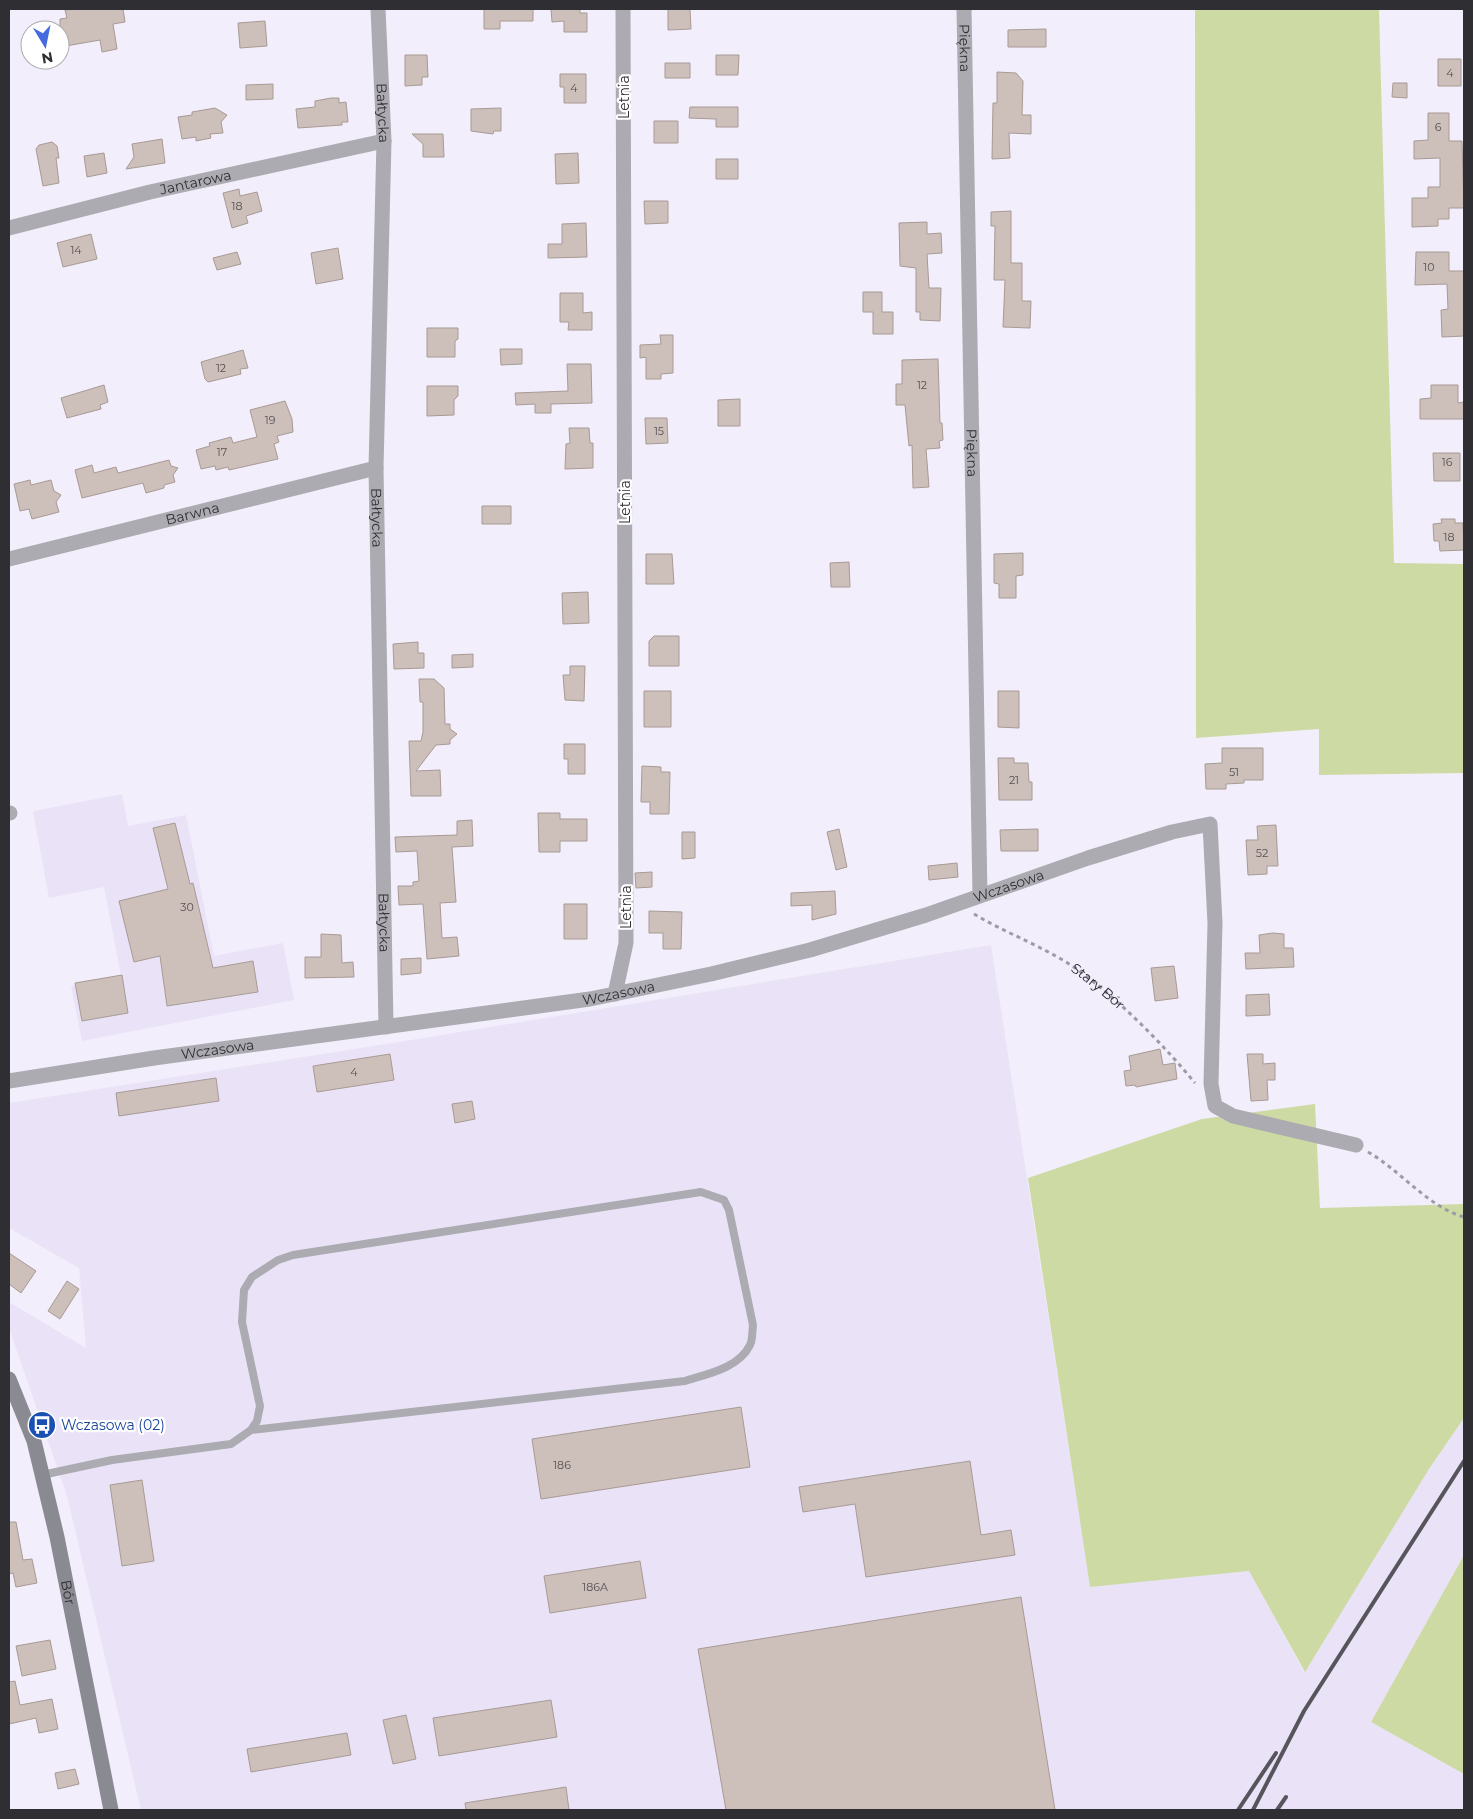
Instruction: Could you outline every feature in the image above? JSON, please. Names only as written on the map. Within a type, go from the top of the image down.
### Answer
[{"type":"street","name":"Bałtycka","points":[[378,9],[384,141],[376,468],[386,1027]]},
{"type":"street","name":"Letnia","points":[[615,994],[626,943],[623,9]]},
{"type":"street","name":"Piękna","points":[[964,9],[980,896]]},
{"type":"street","name":"Jantarowa","points":[[9,228],[150,192],[384,141]]},
{"type":"street","name":"Barwna","points":[[9,559],[376,468]]},
{"type":"street","name":"Wczasowa","points":[[9,1081],[615,994],[810,950],[950,906],[1172,832],[1210,824],[1215,923],[1211,1084],[1215,1106],[1233,1116],[1356,1145]]},
{"type":"street","name":"Bór","points":[[9,1379],[34,1441],[57,1537],[111,1810]]},
{"type":"lane","points":[[42,1475],[112,1460],[230,1444],[251,1430],[685,1381],[719,1370],[740,1358],[751,1344],[753,1325],[728,1210],[724,1200],[701,1192],[530,1220],[434,1231],[293,1255],[278,1260],[252,1277],[244,1290],[242,1322],[260,1406],[256,1421],[251,1430]]},
{"type":"path","name":"Stary Bór","points":[[950,906],[971,912],[992,925],[1039,947],[1080,972],[1160,1040],[1197,1084]]},
{"type":"path","points":[[1356,1145],[1388,1163],[1419,1192],[1464,1217]]},
{"type":"shaded area","points":[[122,794],[128,826],[186,815],[214,956],[283,943],[294,1000],[82,1041],[71,986],[121,976],[104,887],[49,898],[33,811]]},
{"type":"shaded area","points":[[991,945],[1090,1586],[1249,1571],[1304,1672],[1429,1469],[1464,1418],[1464,1555],[1371,1722],[1464,1774],[1464,1810],[141,1810],[67,1496],[9,1328],[9,1302],[86,1348],[79,1268],[9,1228],[9,1103],[405,1041]]},
{"type":"green space","points":[[1195,9],[1379,9],[1394,563],[1464,564],[1464,773],[1319,775],[1319,729],[1196,738]]},
{"type":"green space","points":[[1315,1104],[1320,1208],[1464,1204],[1464,1418],[1429,1469],[1305,1672],[1249,1571],[1090,1587],[1028,1178],[1202,1119]]},
{"type":"green space","points":[[1464,1555],[1464,1774],[1371,1722]]},
{"type":"building","points":[[123,9],[125,22],[113,24],[117,49],[102,52],[100,40],[70,45],[70,20],[60,20],[67,18],[65,10]]},
{"type":"building","points":[[484,9],[533,9],[533,21],[500,21],[500,29],[484,29]]},
{"type":"building","points":[[551,9],[580,9],[580,13],[587,13],[587,32],[564,32],[564,21],[552,22]]},
{"type":"building","points":[[668,9],[690,9],[691,29],[668,30]]},
{"type":"building","points":[[265,21],[267,46],[240,48],[238,23]]},
{"type":"building","points":[[1046,29],[1046,47],[1008,47],[1008,30]]},
{"type":"building","points":[[405,55],[427,55],[428,77],[422,77],[422,85],[405,86]]},
{"type":"building","points":[[716,55],[739,55],[738,75],[716,75]]},
{"type":"building","points":[[1438,59],[1461,59],[1461,86],[1438,86]]},
{"type":"building","points":[[665,63],[690,63],[690,78],[665,78]]},
{"type":"building","points":[[997,72],[1016,73],[1023,81],[1022,115],[1031,115],[1031,134],[1009,133],[1010,158],[992,159],[993,103],[997,103]]},
{"type":"building","points":[[560,74],[586,74],[586,103],[564,103],[564,87],[560,87]]},
{"type":"building","points":[[1393,83],[1407,83],[1407,98],[1392,97]]},
{"type":"building","points":[[273,84],[273,99],[246,100],[246,85]]},
{"type":"building","points":[[339,98],[339,103],[346,102],[348,122],[342,122],[342,125],[298,128],[296,109],[315,107],[315,101]]},
{"type":"building","points":[[690,107],[738,107],[738,127],[716,127],[716,119],[689,118]]},
{"type":"building","points":[[215,108],[227,115],[221,122],[223,133],[210,134],[211,138],[196,141],[196,137],[182,139],[178,117],[192,115],[192,112]]},
{"type":"building","points":[[501,108],[501,131],[494,131],[493,134],[471,131],[471,109]]},
{"type":"building","points":[[1428,113],[1449,113],[1449,141],[1462,141],[1464,208],[1449,208],[1449,219],[1438,219],[1438,226],[1412,227],[1412,198],[1428,198],[1428,187],[1440,187],[1440,158],[1414,159],[1414,141],[1428,140]]},
{"type":"building","points":[[654,121],[678,121],[678,143],[654,143]]},
{"type":"building","points":[[412,134],[443,134],[444,157],[423,157],[423,144]]},
{"type":"building","points":[[162,139],[165,163],[126,169],[134,157],[132,144]]},
{"type":"building","points":[[52,142],[57,146],[59,158],[56,158],[59,183],[43,186],[36,149],[39,145]]},
{"type":"building","points":[[104,153],[107,173],[87,177],[84,156]]},
{"type":"building","points":[[578,153],[579,183],[556,184],[555,154]]},
{"type":"building","points":[[716,159],[738,159],[738,179],[716,179]]},
{"type":"building","points":[[239,189],[240,196],[257,192],[262,211],[246,216],[248,223],[232,228],[223,193]]},
{"type":"building","points":[[644,201],[668,201],[668,223],[645,224]]},
{"type":"building","points":[[1011,211],[1011,263],[1022,263],[1022,301],[1031,301],[1030,328],[1003,327],[1005,280],[994,280],[995,226],[991,226],[991,212]]},
{"type":"building","points":[[927,222],[927,234],[941,233],[942,253],[927,254],[929,288],[941,288],[940,321],[920,320],[920,312],[916,312],[916,268],[900,266],[899,223]]},
{"type":"building","points":[[586,223],[587,257],[548,258],[548,244],[562,244],[562,224]]},
{"type":"building","points":[[91,234],[97,259],[63,267],[57,243]]},
{"type":"building","points":[[338,248],[343,279],[316,284],[311,253]]},
{"type":"building","points":[[237,252],[241,264],[217,270],[213,258]]},
{"type":"building","points":[[1416,252],[1449,252],[1449,271],[1464,271],[1464,336],[1442,337],[1441,310],[1448,309],[1447,284],[1415,285]]},
{"type":"building","points":[[863,292],[882,292],[882,312],[893,312],[893,334],[873,334],[873,312],[863,312]]},
{"type":"building","points":[[560,293],[583,293],[583,313],[592,312],[592,330],[568,330],[569,322],[560,322]]},
{"type":"building","points":[[427,328],[458,328],[458,339],[455,341],[455,357],[427,357]]},
{"type":"building","points":[[660,335],[673,335],[673,373],[661,374],[661,379],[646,379],[646,357],[640,358],[640,345],[661,344]]},
{"type":"building","points":[[500,349],[522,349],[522,364],[501,365]]},
{"type":"building","points":[[243,350],[248,368],[240,369],[241,374],[208,382],[205,379],[201,362]]},
{"type":"building","points":[[938,359],[940,423],[942,423],[943,440],[939,441],[940,448],[926,449],[929,487],[913,488],[912,445],[909,446],[905,405],[896,405],[896,384],[902,384],[902,360]]},
{"type":"building","points":[[567,364],[591,364],[592,403],[551,404],[551,413],[535,413],[535,404],[516,405],[515,393],[568,391]]},
{"type":"building","points":[[104,385],[108,402],[100,405],[101,409],[67,418],[61,398]]},
{"type":"building","points":[[1431,385],[1458,385],[1458,403],[1464,402],[1464,419],[1420,419],[1420,399],[1431,398]]},
{"type":"building","points":[[427,386],[458,386],[458,396],[454,400],[454,415],[427,416]]},
{"type":"building","points":[[740,399],[740,426],[718,426],[718,400]]},
{"type":"building","points":[[285,401],[292,419],[293,432],[277,436],[279,442],[274,444],[278,459],[229,470],[228,467],[216,470],[215,466],[201,469],[196,450],[210,446],[209,443],[231,437],[233,443],[257,437],[250,410]]},
{"type":"building","points":[[645,418],[667,418],[668,443],[646,444]]},
{"type":"building","points":[[569,428],[589,428],[590,443],[593,443],[593,468],[565,469],[566,444],[570,443]]},
{"type":"building","points":[[1433,453],[1460,453],[1460,481],[1434,481]]},
{"type":"building","points":[[169,460],[171,466],[178,468],[173,475],[175,482],[164,485],[164,488],[146,493],[143,483],[82,498],[75,470],[92,465],[94,473],[116,467],[118,473]]},
{"type":"building","points":[[30,480],[31,485],[51,480],[54,491],[61,495],[56,502],[59,512],[32,519],[29,509],[20,511],[14,484]]},
{"type":"building","points":[[482,506],[511,506],[511,524],[482,524]]},
{"type":"building","points":[[1441,519],[1455,519],[1455,523],[1463,523],[1464,550],[1440,551],[1439,541],[1434,541],[1433,524],[1442,523]]},
{"type":"building","points":[[1023,553],[1023,575],[1016,576],[1016,598],[999,598],[999,584],[994,583],[994,554]]},
{"type":"building","points":[[646,554],[672,554],[674,584],[646,584]]},
{"type":"building","points":[[849,562],[850,587],[831,587],[830,563]]},
{"type":"building","points":[[588,592],[589,623],[563,624],[562,593]]},
{"type":"building","points":[[654,636],[679,636],[679,666],[649,666],[649,641]]},
{"type":"building","points":[[418,642],[418,653],[424,653],[424,668],[394,669],[393,644]]},
{"type":"building","points":[[473,654],[473,667],[452,668],[452,655]]},
{"type":"building","points":[[570,666],[585,666],[584,701],[565,700],[563,675],[570,675]]},
{"type":"building","points":[[419,679],[434,679],[444,688],[445,724],[450,724],[450,729],[457,734],[450,740],[450,744],[436,745],[416,771],[440,770],[441,796],[411,796],[409,741],[421,741],[423,732],[423,702],[420,702]]},
{"type":"building","points":[[644,691],[671,691],[671,727],[644,727]]},
{"type":"building","points":[[998,691],[1019,691],[1019,728],[998,727]]},
{"type":"building","points":[[564,744],[585,744],[585,774],[568,774],[568,759],[564,759]]},
{"type":"building","points":[[1222,748],[1263,748],[1263,780],[1244,780],[1244,783],[1226,784],[1226,789],[1206,789],[1205,764],[1222,763]]},
{"type":"building","points":[[998,758],[1014,758],[1014,763],[1028,763],[1029,782],[1032,782],[1032,800],[999,800]]},
{"type":"building","points":[[642,766],[661,767],[661,772],[670,772],[669,814],[650,814],[650,802],[641,802]]},
{"type":"building","points":[[538,813],[560,813],[560,819],[587,819],[587,841],[560,841],[560,852],[539,852]]},
{"type":"building","points":[[472,820],[473,846],[452,847],[456,902],[440,903],[442,938],[457,937],[459,956],[427,959],[423,904],[399,905],[398,886],[413,886],[413,882],[419,881],[417,851],[396,852],[395,837],[457,835],[457,821]]},
{"type":"building","points":[[175,823],[190,884],[193,883],[213,968],[253,961],[258,992],[167,1006],[160,956],[134,962],[119,901],[168,889],[153,828]]},
{"type":"building","points":[[1276,825],[1278,866],[1267,866],[1267,874],[1248,875],[1246,840],[1258,840],[1257,826]]},
{"type":"building","points":[[839,829],[847,867],[836,870],[827,832]]},
{"type":"building","points":[[1038,829],[1038,851],[1001,851],[1000,830]]},
{"type":"building","points":[[682,832],[695,832],[695,858],[682,859]]},
{"type":"building","points":[[957,863],[958,877],[929,880],[928,866]]},
{"type":"building","points":[[652,872],[652,887],[636,888],[635,873]]},
{"type":"building","points":[[835,891],[836,914],[812,920],[812,905],[791,906],[791,893]]},
{"type":"building","points":[[564,904],[587,904],[587,939],[564,939]]},
{"type":"building","points":[[649,911],[682,912],[681,949],[663,949],[663,933],[649,933]]},
{"type":"building","points":[[321,934],[341,935],[342,963],[353,962],[354,977],[305,978],[305,957],[321,957]]},
{"type":"building","points":[[1284,934],[1284,948],[1293,948],[1294,967],[1246,969],[1245,953],[1260,953],[1259,935]]},
{"type":"building","points":[[421,958],[421,973],[401,975],[401,959]]},
{"type":"building","points":[[1174,966],[1178,998],[1155,1001],[1151,968]]},
{"type":"building","points":[[122,975],[128,1013],[82,1021],[75,983]]},
{"type":"building","points":[[1269,994],[1270,1015],[1246,1016],[1246,995]]},
{"type":"building","points":[[1160,1049],[1163,1065],[1175,1063],[1177,1079],[1136,1087],[1135,1085],[1126,1086],[1124,1071],[1131,1070],[1129,1056]]},
{"type":"building","points":[[390,1054],[394,1080],[317,1092],[313,1066]]},
{"type":"building","points":[[1247,1054],[1263,1054],[1263,1064],[1275,1063],[1275,1080],[1267,1080],[1268,1100],[1251,1101]]},
{"type":"building","points":[[216,1078],[219,1101],[119,1116],[116,1093]]},
{"type":"building","points":[[472,1101],[475,1119],[455,1123],[452,1104]]},
{"type":"building","points":[[9,1253],[36,1271],[21,1293],[9,1284]]},
{"type":"building","points":[[67,1281],[79,1289],[60,1319],[48,1311]]},
{"type":"building","points":[[741,1407],[750,1467],[541,1499],[532,1439]]},
{"type":"building","points":[[970,1461],[981,1535],[1011,1530],[1015,1555],[866,1577],[855,1504],[803,1512],[799,1487]]},
{"type":"building","points":[[142,1480],[154,1561],[122,1566],[110,1485]]},
{"type":"building","points":[[9,1522],[16,1522],[23,1560],[32,1559],[37,1583],[16,1587],[13,1573],[9,1574]]},
{"type":"building","points":[[640,1561],[646,1598],[550,1613],[544,1576]]},
{"type":"building","points":[[1021,1597],[1055,1810],[726,1810],[698,1649]]},
{"type":"building","points":[[50,1640],[56,1669],[22,1676],[16,1646]]},
{"type":"building","points":[[15,1681],[20,1705],[52,1699],[58,1729],[39,1733],[36,1718],[9,1724],[9,1682]]},
{"type":"building","points":[[551,1700],[557,1737],[439,1756],[433,1718]]},
{"type":"building","points":[[406,1715],[416,1759],[393,1764],[383,1720]]},
{"type":"building","points":[[347,1733],[351,1755],[251,1772],[247,1749]]},
{"type":"building","points":[[75,1769],[79,1784],[58,1789],[55,1773]]},
{"type":"building","points":[[566,1787],[569,1810],[466,1810],[465,1803]]},
{"type":"railway","points":[[1253,1810],[1304,1711],[1464,1461]]},
{"type":"railway","points":[[1238,1810],[1276,1753]]},
{"type":"railway","points":[[1277,1810],[1286,1797]]},
{"type":"place","name":"Wczasowa (02)","points":[[42,1425]]}]
